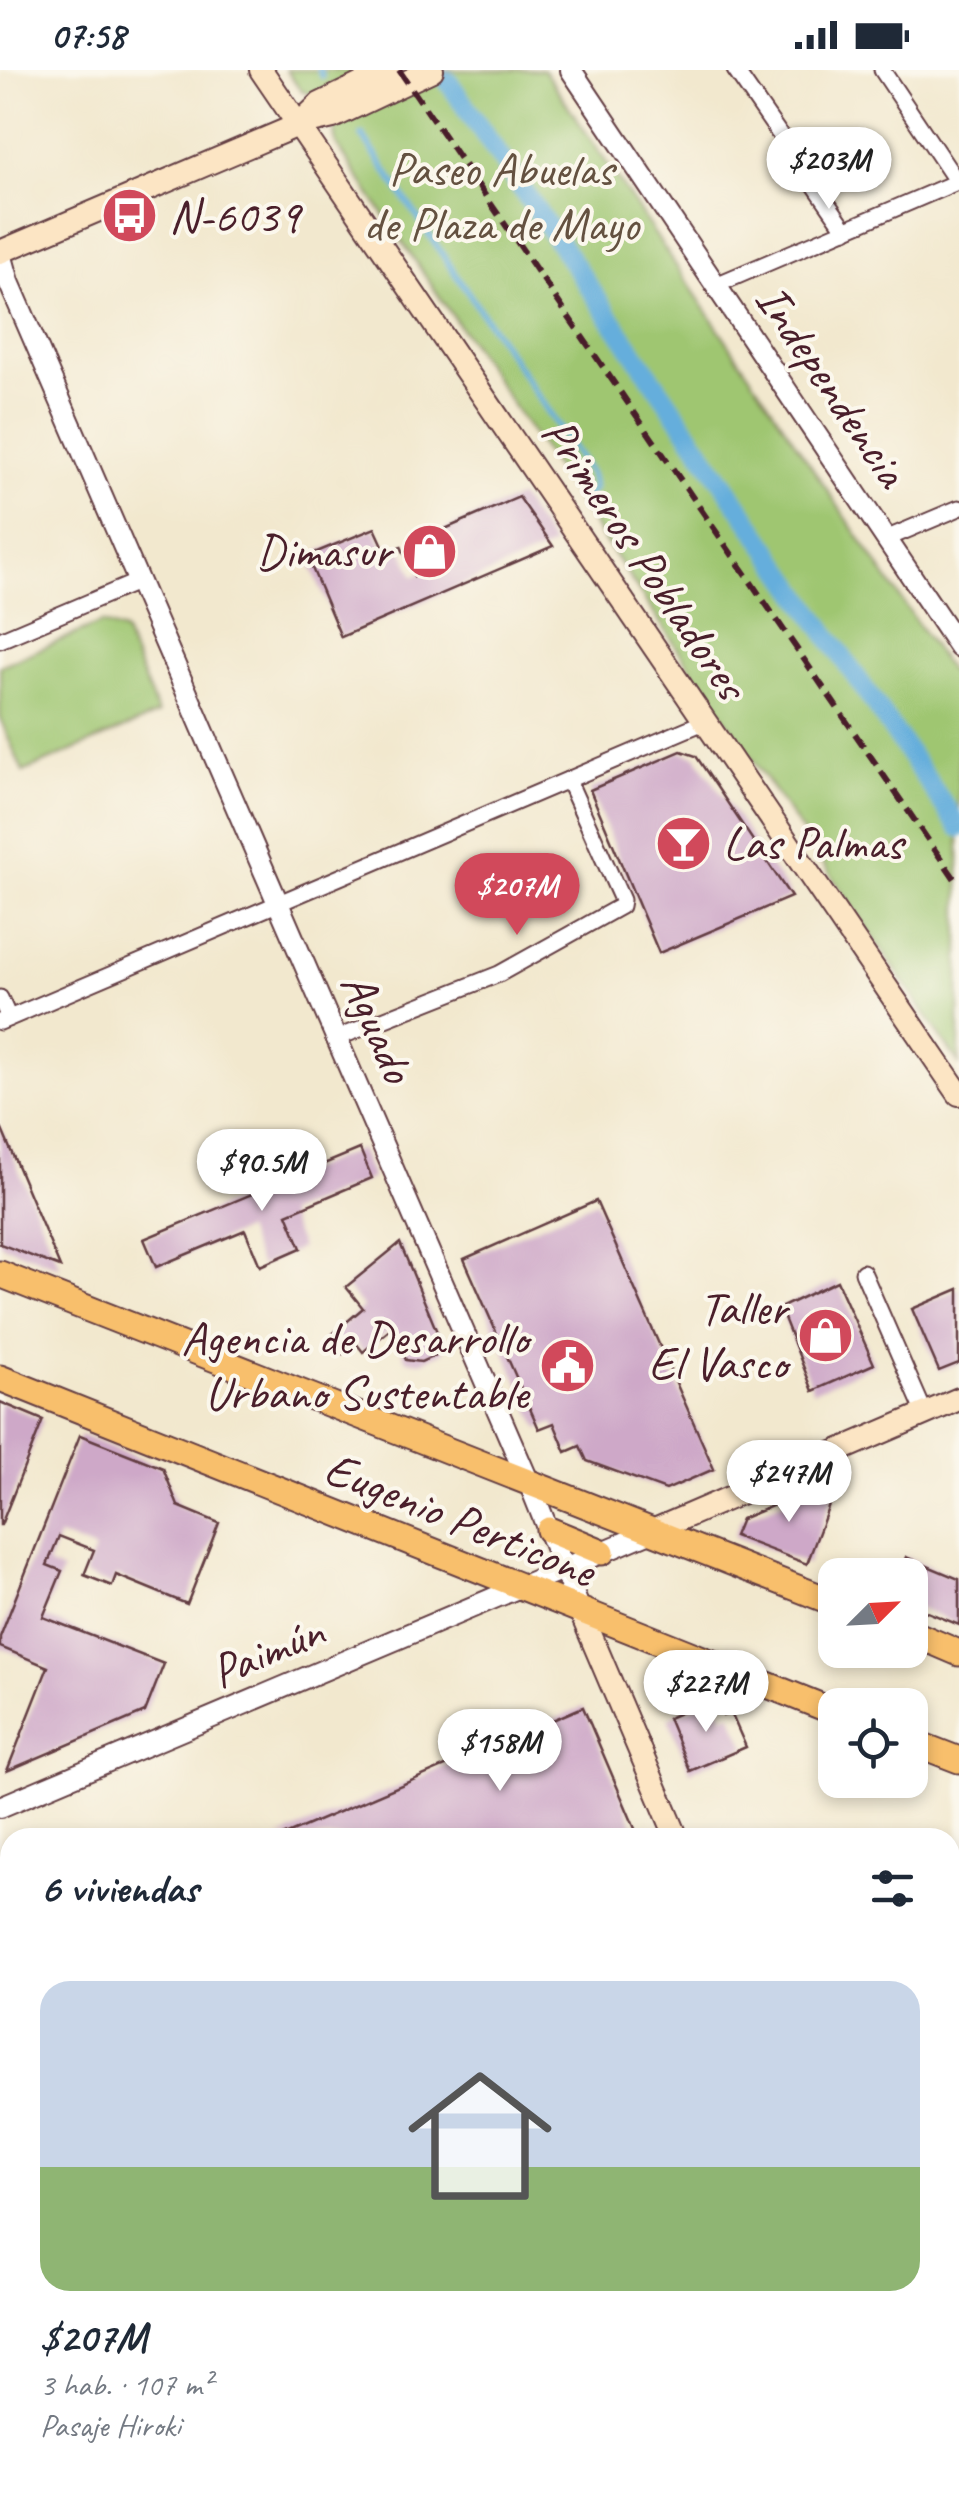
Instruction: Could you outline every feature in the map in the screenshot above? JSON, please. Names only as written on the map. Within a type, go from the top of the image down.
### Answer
[{"type":"highway","points":[[0,1274],[818,1596]]},
{"type":"highway","name":"Eugenio Perticone","points":[[0,1378],[582,1615],[818,1705]]},
{"type":"highway","points":[[548,1530],[602,1552]]},
{"type":"highway","points":[[928,1640],[959,1653]]},
{"type":"highway","points":[[928,1748],[959,1760]]},
{"type":"main road","name":"Primeros Pobladores","points":[[261,70],[959,1094]]},
{"type":"main road","points":[[298,126],[320,104],[390,70]]},
{"type":"main road","points":[[0,251],[298,126],[325,120],[432,70]]},
{"type":"main road","points":[[650,1532],[959,1400]]},
{"type":"main road","name":"Aguado","points":[[582,1615],[673,1828]]},
{"type":"street","name":"Independencia","points":[[570,70],[959,647]]},
{"type":"street","points":[[736,70],[846,230]]},
{"type":"street","points":[[716,285],[958,181],[882,70]]},
{"type":"street","name":"Aguado","points":[[0,251],[9,282],[530,1484],[582,1615]]},
{"type":"street","points":[[888,538],[959,508]]},
{"type":"street","points":[[0,640],[139,581]]},
{"type":"street","points":[[0,998],[4,1020],[706,721]]},
{"type":"street","points":[[336,1038],[499,974],[621,906],[622,900],[568,780]]},
{"type":"street","points":[[863,1272],[925,1414]]},
{"type":"street","name":"Paimún","points":[[0,1807],[650,1532]]},
{"type":"green space","name":"Paseo Abuelas de Plaza de Mayo","points":[[286,70],[371,70],[312,95],[301,91]]},
{"type":"green space","name":"Paseo Abuelas de Plaza de Mayo","points":[[446,70],[544,70],[959,685],[959,1064],[336,144],[334,132],[343,120]]},
{"type":"green space","points":[[101,623],[124,631],[158,714],[23,772],[0,718],[0,666]]},
{"type":"building","name":"Dimasur","points":[[519,497],[553,546],[341,637],[307,556],[375,528],[386,552],[401,546],[414,576],[451,560],[438,532]]},
{"type":"building","name":"Las Palmas","points":[[681,751],[696,756],[791,897],[659,953],[590,790]]},
{"type":"building","points":[[0,1125],[60,1267],[0,1244]]},
{"type":"building","points":[[360,1149],[372,1178],[287,1214],[301,1248],[260,1266],[245,1230],[156,1267],[144,1239]]},
{"type":"building","points":[[596,1201],[714,1469],[666,1490],[587,1461],[580,1446],[566,1452],[554,1423],[539,1429],[464,1259]]},
{"type":"building","points":[[400,1243],[445,1351],[421,1362],[406,1360],[392,1328],[363,1352],[356,1343],[343,1354],[329,1337],[363,1308],[346,1287]]},
{"type":"building","name":"Taller El Vasco","points":[[837,1281],[874,1364],[813,1391],[780,1308]]},
{"type":"building","points":[[959,1289],[959,1363],[939,1371],[912,1309]]},
{"type":"building","points":[[0,1402],[43,1420],[1,1525],[0,1525]]},
{"type":"building","points":[[80,1435],[163,1468],[178,1506],[219,1523],[187,1604],[116,1575],[112,1586],[84,1575],[94,1550],[59,1536],[47,1565],[62,1571],[43,1617],[164,1664],[145,1712],[7,1771],[48,1667],[0,1647],[0,1637]]},
{"type":"building","points":[[819,1486],[834,1492],[807,1564],[734,1536],[741,1519]]},
{"type":"building","points":[[928,1566],[959,1579],[959,1625],[928,1612]]},
{"type":"building","points":[[703,1703],[707,1711],[719,1706],[723,1716],[731,1713],[746,1747],[690,1771],[668,1718]]},
{"type":"building","points":[[583,1707],[635,1828],[301,1828]]},
{"type":"waterway","points":[[319,70],[322,76]]},
{"type":"waterway","points":[[448,81],[959,827]]},
{"type":"waterway","points":[[362,135],[591,475],[594,488],[587,496]]},
{"type":"railway","points":[[399,70],[959,885]]},
{"type":"place","name":"N-6039","points":[[130,216]]},
{"type":"place","name":"Dimasur","points":[[430,551]]},
{"type":"place","name":"Las Palmas","points":[[684,843]]},
{"type":"place","name":"Taller El Vasco","points":[[826,1336]]},
{"type":"place","name":"Agencia de Desarrollo Urbano Sustentable","points":[[567,1366]]}]
